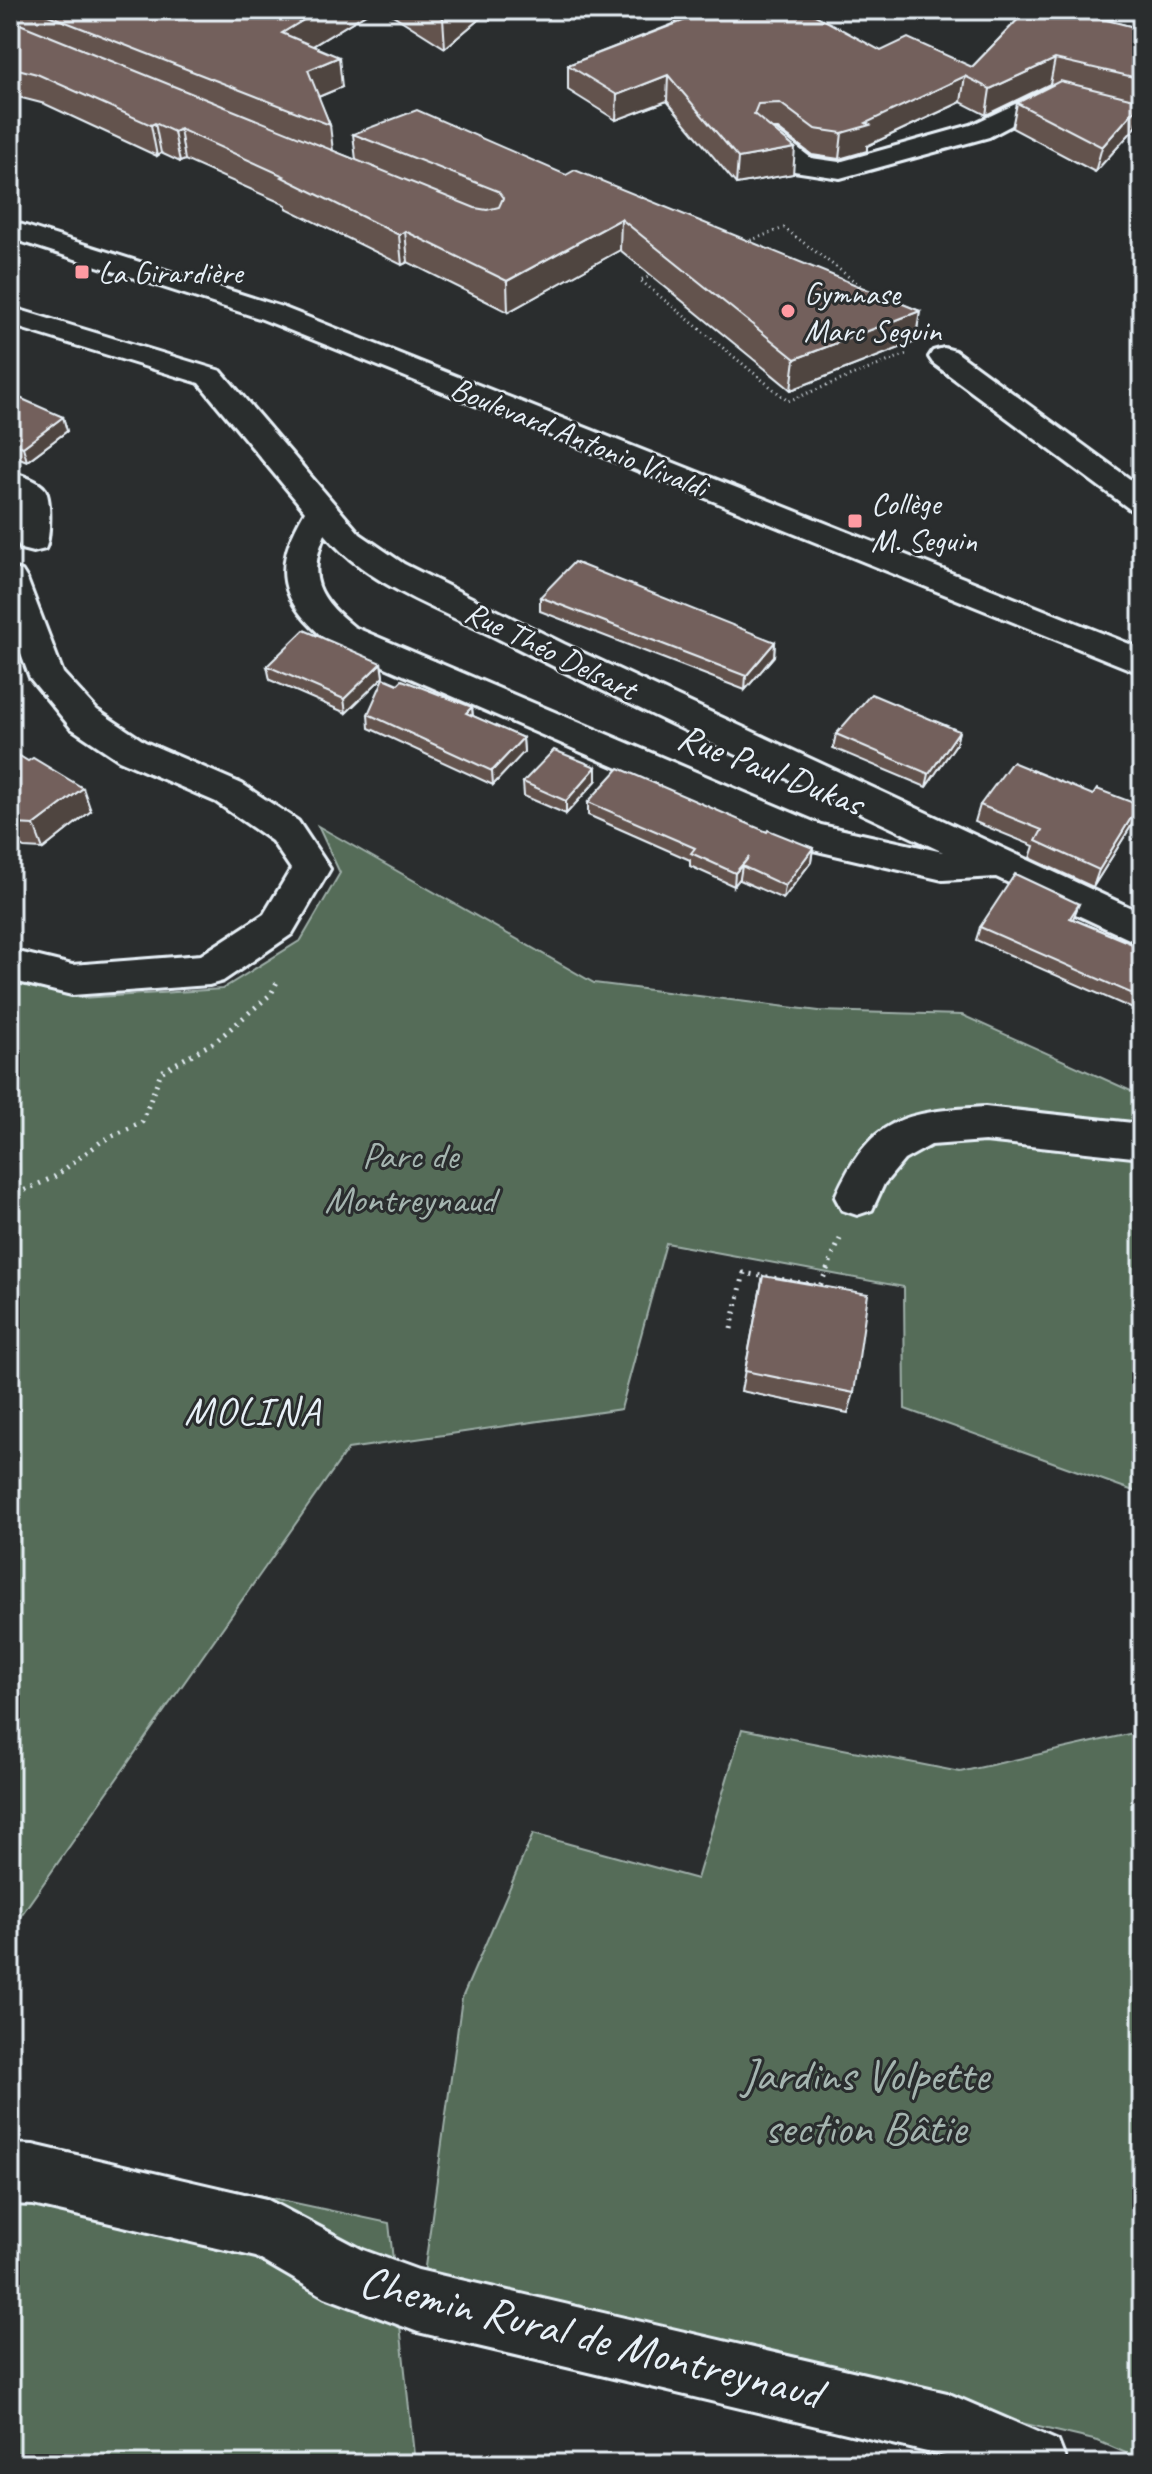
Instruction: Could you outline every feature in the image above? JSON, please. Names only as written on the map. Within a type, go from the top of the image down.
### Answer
[{"type":"street","points":[[767,137],[803,165],[840,170],[980,131],[1051,95],[1142,117]]},
{"type":"street","name":"Boulevard Antonio Vivaldi","points":[[10,229],[272,313],[1142,662]]},
{"type":"street","name":"Rue Théo Delsart","points":[[10,316],[210,377],[348,541],[392,572],[552,652],[1142,930]]},
{"type":"street","points":[[944,357],[1142,503]]},
{"type":"street","points":[[10,482],[32,493],[33,542]]},
{"type":"street","name":"Rue Paul Dukas","points":[[322,510],[305,536],[299,567],[301,589],[310,609],[342,635],[813,837],[943,866],[1006,866]]},
{"type":"street","points":[[10,579],[47,678],[84,719],[132,751],[229,793],[285,831],[311,869],[278,924],[209,970],[72,980],[10,965]]},
{"type":"street","points":[[857,1197],[867,1174],[889,1148],[924,1128],[985,1124],[1142,1141]]},
{"type":"street","name":"Chemin Rural de Montreynaud","points":[[10,2174],[33,2175],[266,2229],[347,2275],[418,2301],[947,2425],[1035,2464]]},
{"type":"path","points":[[741,244],[784,228],[873,295]]},
{"type":"path","points":[[669,270],[640,280],[788,401],[936,342],[944,357]]},
{"type":"path","points":[[10,1197],[54,1177],[102,1141],[142,1122],[161,1072],[216,1041],[271,994],[278,981]]},
{"type":"path","points":[[731,1329],[744,1273],[820,1286],[857,1197]]},
{"type":"green space","name":"Parc de Montreynaud","points":[[318,826],[594,983],[819,1011],[962,1015],[1142,1096],[1142,1494],[905,1409],[904,1287],[666,1243],[621,1409],[348,1449],[10,1931],[10,982],[81,998],[222,989],[301,940],[340,873]]},
{"type":"green space","name":"Jardins Volpette section Bâtie","points":[[742,1729],[960,1772],[1142,1731],[1142,2460],[1098,2441],[423,2281],[462,1998],[533,1834],[697,1879]]},
{"type":"green space","points":[[10,2142],[389,2223],[415,2464],[10,2464]]},
{"type":"building","points":[[35,10],[320,10],[282,33],[339,57],[308,70],[330,125]]},
{"type":"building","points":[[430,10],[453,10],[443,18]]},
{"type":"building","points":[[694,10],[806,10],[881,51],[908,38],[972,67],[1027,10],[1095,10],[1103,12],[1098,18],[1142,29],[1142,79],[1055,59],[990,89],[965,76],[866,123],[870,125],[842,133],[815,129],[780,103],[758,104],[754,114],[795,148],[738,158],[668,75],[617,95],[568,65],[683,21],[676,17]]},
{"type":"building","points":[[10,20],[475,208],[487,210],[499,207],[503,198],[498,191],[353,134],[417,110],[566,175],[575,170],[920,311],[795,359],[621,219],[507,281],[405,231],[399,235],[284,176],[180,129],[174,132],[155,123],[151,125],[37,74],[10,67]]},
{"type":"building","points":[[1060,81],[1142,102],[1102,147],[1017,103]]},
{"type":"building","points":[[13,395],[63,417],[23,447],[10,442],[10,398]]},
{"type":"building","points":[[574,562],[775,642],[746,676],[540,597]]},
{"type":"building","points":[[304,630],[381,663],[344,699],[267,666]]},
{"type":"building","points":[[384,678],[398,684],[402,680],[472,707],[466,713],[523,738],[492,771],[368,714]]},
{"type":"building","points":[[871,694],[959,731],[929,774],[836,734]]},
{"type":"building","points":[[10,750],[28,761],[33,758],[83,788],[34,825],[15,824],[10,821]]},
{"type":"building","points":[[554,750],[596,767],[566,801],[523,782]]},
{"type":"building","points":[[1012,762],[1093,795],[1097,789],[1139,805],[1099,870],[1036,841],[1042,830],[980,805]]},
{"type":"building","points":[[619,768],[767,832],[813,848],[785,886],[742,866],[749,857],[735,873],[691,853],[695,848],[588,802]]},
{"type":"building","points":[[1015,874],[1079,904],[1070,918],[1142,948],[1142,998],[980,927]]},
{"type":"building","points":[[763,1276],[868,1294],[854,1393],[745,1371]]},
{"type":"place","name":"La Girardière","points":[[82,272]]},
{"type":"place","name":"Gymnase Marc Seguin","points":[[788,311]]},
{"type":"place","name":"Collège M. Seguin","points":[[855,521]]},
{"type":"district","name":"MOLINA","points":[[253,1410]]}]
